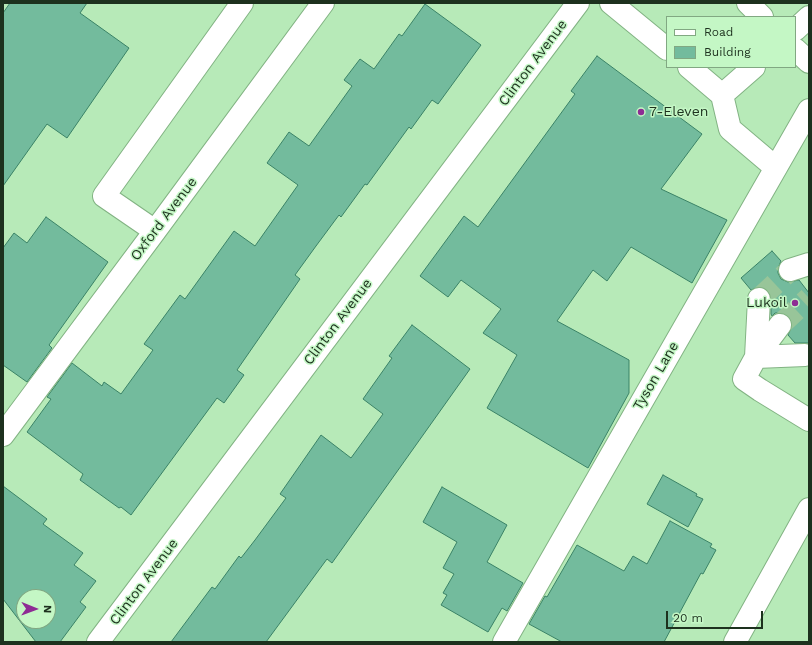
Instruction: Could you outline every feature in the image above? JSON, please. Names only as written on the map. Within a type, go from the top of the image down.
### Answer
[{"type":"street","points":[[156,231],[104,196],[242,3]]},
{"type":"street","name":"Clinton Avenue","points":[[98,642],[578,3]]},
{"type":"street","points":[[611,3],[666,48]]},
{"type":"street","points":[[748,3],[761,16]]},
{"type":"street","name":"Oxford Avenue","points":[[3,435],[156,231],[319,4]]},
{"type":"street","points":[[796,29],[809,17]]},
{"type":"street","points":[[796,50],[809,62]]},
{"type":"street","points":[[689,68],[722,95],[730,129],[776,168]]},
{"type":"street","points":[[722,95],[753,68]]},
{"type":"street","name":"Tyson Lane","points":[[504,642],[809,110]]},
{"type":"street","points":[[756,357],[758,299]]},
{"type":"street","points":[[780,325],[756,357],[744,379],[809,420]]},
{"type":"street","points":[[756,357],[805,355]]},
{"type":"street","points":[[735,642],[809,509]]},
{"type":"building","points":[[10,3],[87,3],[80,13],[129,48],[67,138],[47,124],[3,186],[3,13]]},
{"type":"building","points":[[425,4],[481,45],[438,104],[432,100],[411,129],[409,127],[367,185],[365,184],[341,217],[339,215],[295,275],[300,279],[237,370],[244,375],[224,403],[217,398],[131,515],[121,507],[119,508],[80,480],[83,474],[27,432],[51,399],[47,397],[72,363],[102,386],[104,382],[121,394],[153,350],[144,344],[180,295],[185,299],[234,231],[255,246],[298,185],[267,163],[289,132],[309,146],[352,86],[344,80],[360,59],[374,69],[399,34],[402,36]]},
{"type":"building","points":[[597,56],[702,134],[661,189],[727,220],[692,283],[631,247],[607,281],[593,270],[557,321],[629,360],[629,393],[588,468],[487,408],[517,355],[483,333],[501,309],[461,280],[448,297],[420,276],[464,216],[478,227],[575,94],[571,91]]},
{"type":"building","points":[[46,217],[108,262],[49,345],[52,348],[27,382],[3,365],[3,248],[14,233],[27,243]]},
{"type":"building","points":[[772,251],[781,261],[778,268],[778,273],[781,279],[788,282],[799,280],[809,293],[809,343],[795,343],[788,335],[792,326],[788,315],[775,313],[772,316],[771,314],[770,293],[766,289],[759,287],[751,290],[741,278]]},
{"type":"building","points":[[412,325],[470,369],[332,563],[327,559],[266,642],[171,642],[212,587],[215,589],[239,556],[241,558],[286,498],[280,494],[321,435],[351,458],[383,414],[363,399],[392,358],[389,356]]},
{"type":"building","points":[[663,475],[697,494],[696,496],[703,499],[688,527],[647,504]]},
{"type":"building","points":[[3,486],[47,519],[43,524],[83,553],[74,565],[96,581],[80,602],[86,607],[60,642],[36,642],[26,629],[56,629],[56,589],[16,589],[16,616],[3,599]]},
{"type":"building","points":[[442,487],[507,525],[487,562],[523,583],[507,611],[502,608],[488,632],[441,605],[447,595],[443,593],[454,574],[443,568],[457,542],[423,522]]},
{"type":"building","points":[[670,521],[712,544],[710,547],[716,550],[703,574],[701,573],[664,642],[562,642],[529,624],[545,596],[547,597],[577,545],[624,571],[633,556],[647,564]]},
{"type":"tunnel","points":[[759,299],[790,270]]},
{"type":"tunnel","points":[[780,325],[809,298]]},
{"type":"place","name":"7-Eleven","points":[[641,112]]},
{"type":"place","name":"Lukoil","points":[[795,303]]}]
